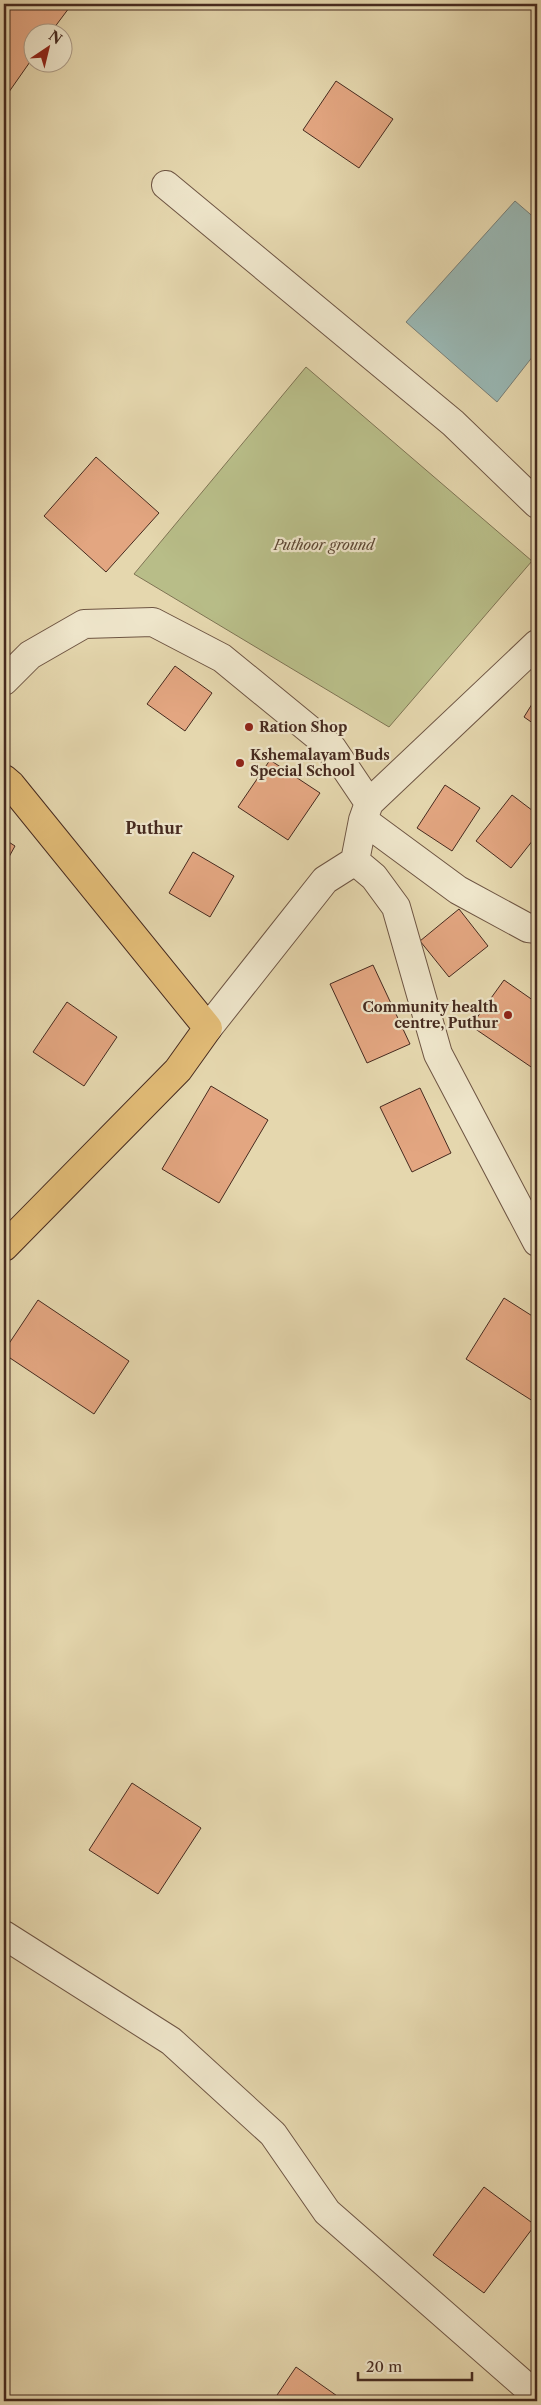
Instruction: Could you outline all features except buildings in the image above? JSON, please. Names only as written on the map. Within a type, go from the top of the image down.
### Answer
[{"type":"main road","points":[[4,779],[12,785],[208,1028],[178,1070],[4,1247]]},
{"type":"street","points":[[166,185],[453,423],[537,504]]},
{"type":"street","points":[[4,681],[30,655],[84,624],[153,622],[222,658],[332,748],[366,811],[458,890],[528,928],[537,929]]},
{"type":"street","points":[[208,1028],[325,880],[355,861],[366,811],[537,644]]},
{"type":"street","points":[[355,861],[374,877],[396,907],[438,1054],[537,1242]]},
{"type":"street","points":[[4,1935],[172,2041],[274,2134],[327,2212],[537,2396]]},
{"type":"green space","name":"Puthoor ground","points":[[306,367],[532,561],[389,727],[134,574]]},
{"type":"water","points":[[515,201],[537,220],[537,351],[497,402],[406,322]]},
{"type":"place","name":"Ration Shop","points":[[249,727]]},
{"type":"place","name":"Kshemalayam Buds Special School","points":[[240,763]]},
{"type":"place","name":"Community health centre, Puthur","points":[[508,1015]]},
{"type":"district","name":"Puthur","points":[[154,828]]}]
